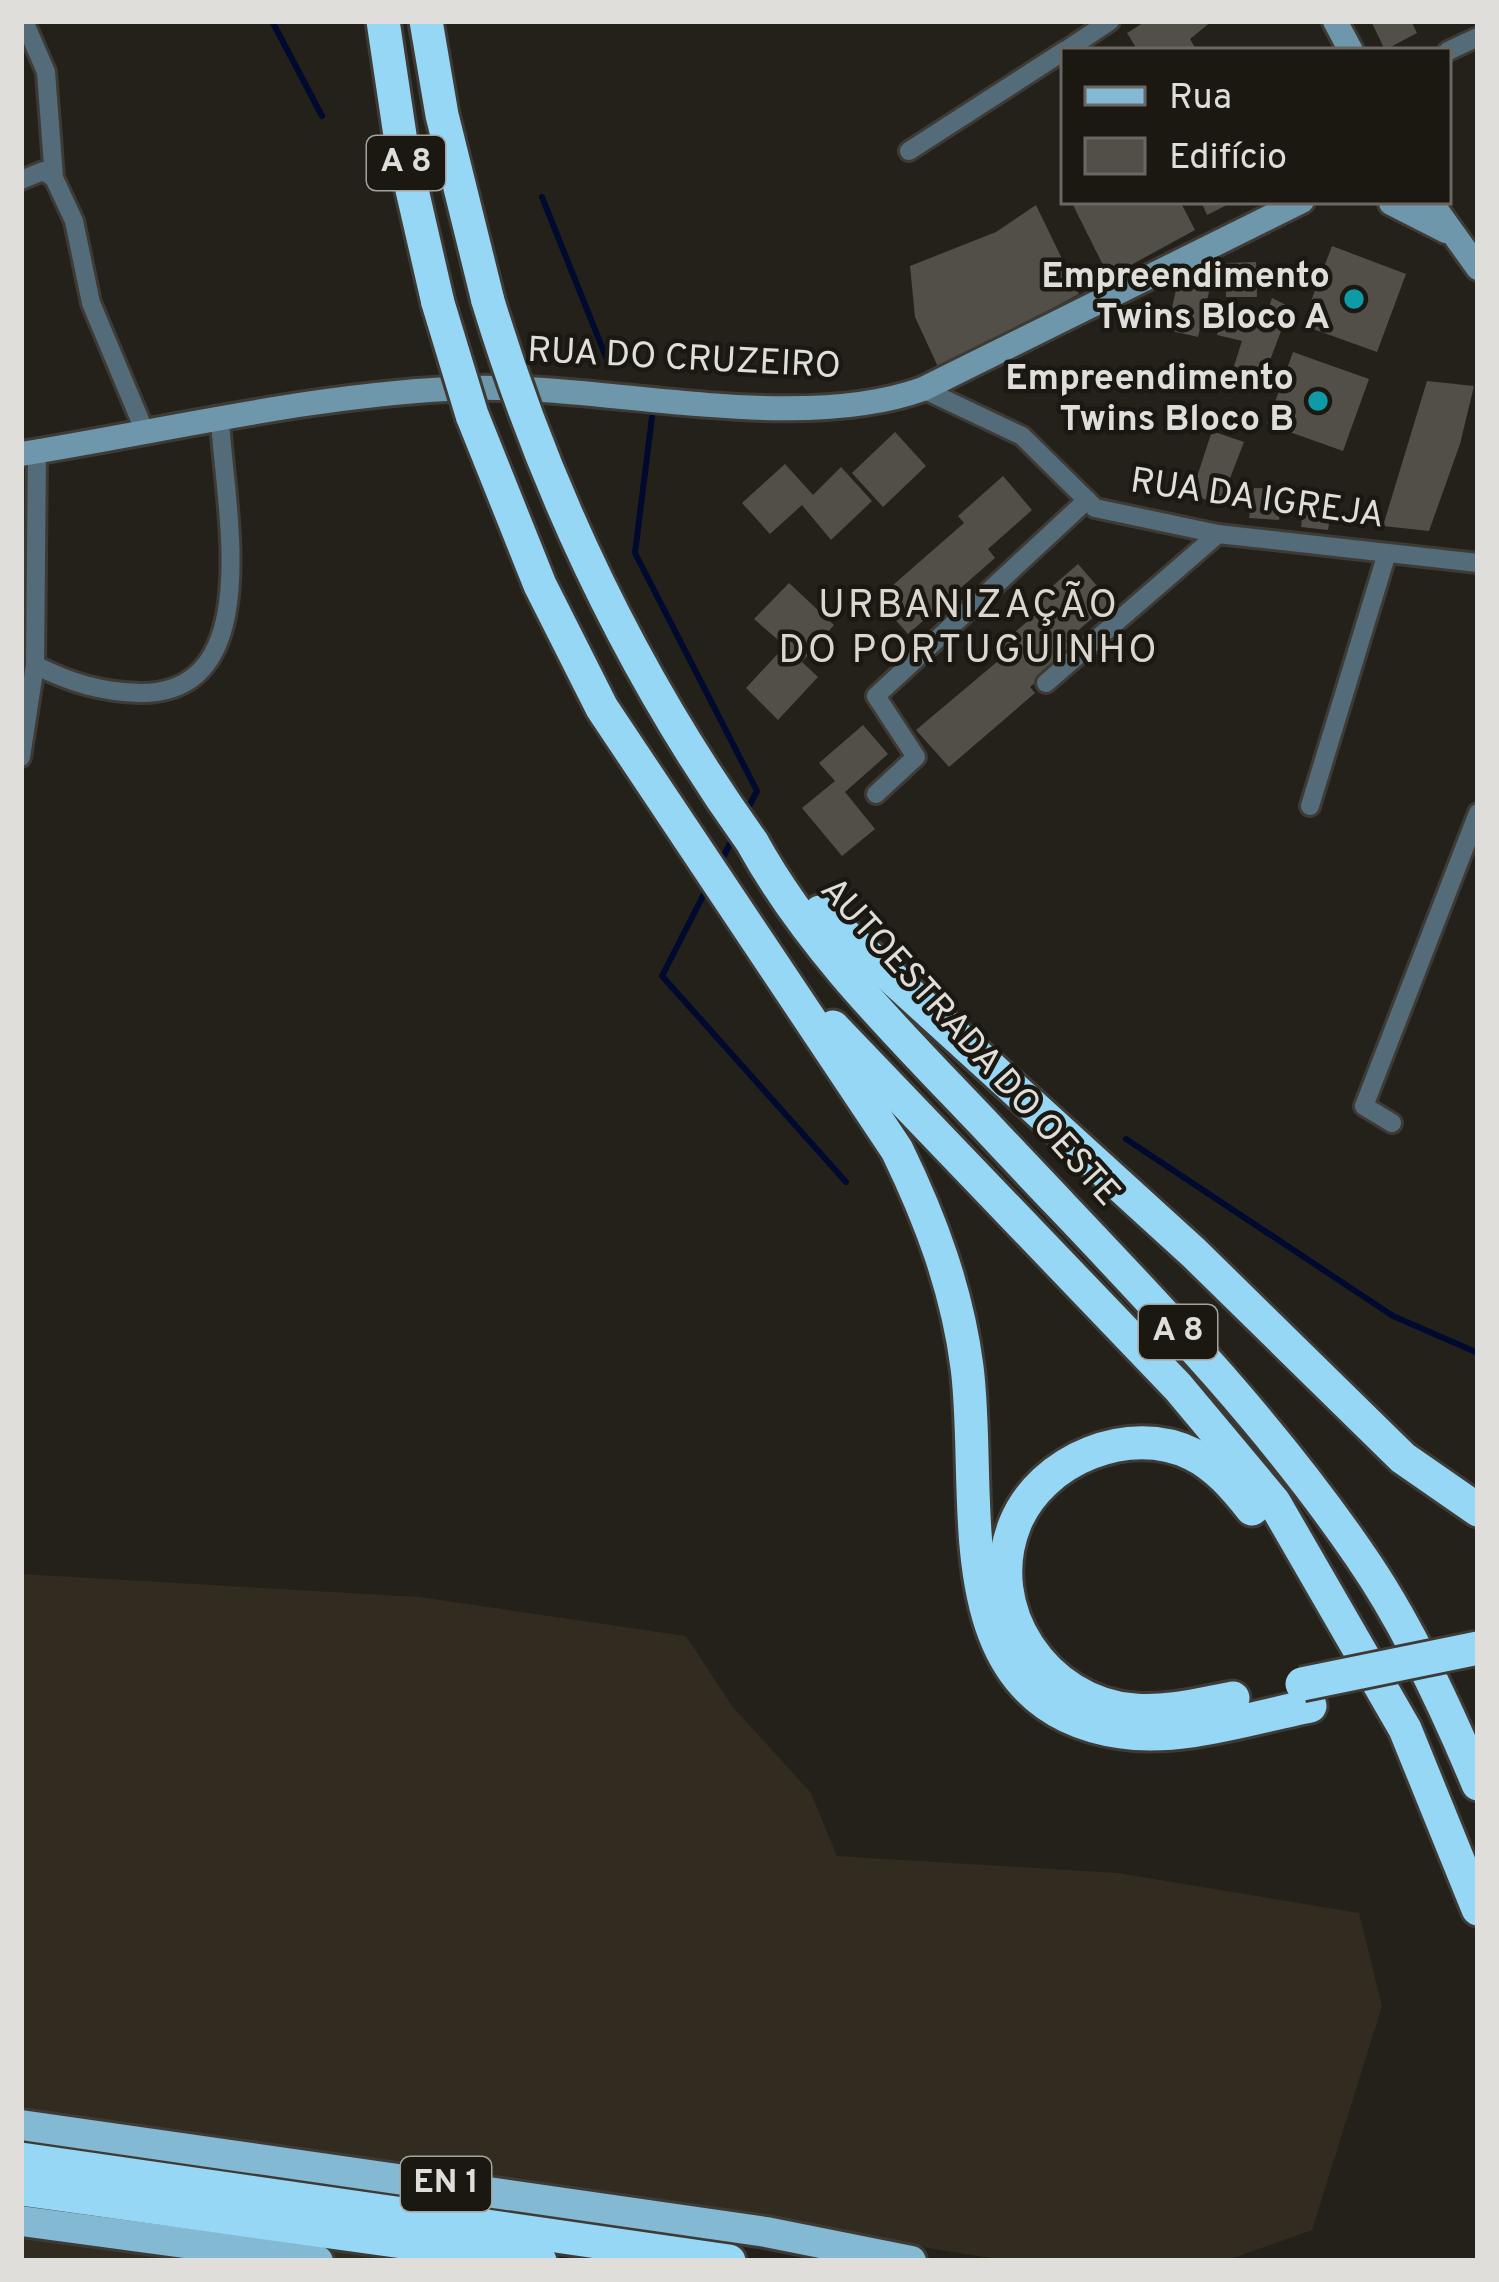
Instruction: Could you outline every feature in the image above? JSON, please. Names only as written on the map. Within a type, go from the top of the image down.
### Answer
[{"type":"highway","name":"A 8","points":[[383,21],[400,142],[438,303],[504,500],[566,638],[639,769],[770,960],[1178,1387],[1274,1502],[1406,1730],[1478,1909]]},
{"type":"highway","name":"AUTOESTRADA DO OESTE","points":[[426,21],[442,115],[488,301],[524,414],[585,558],[663,705],[752,842],[818,924],[1299,1473],[1364,1562],[1478,1784]]},
{"type":"highway","points":[[818,924],[1194,1253],[1403,1458],[1478,1510]]},
{"type":"highway","points":[[770,960],[897,1150],[939,1248],[967,1368],[982,1597],[994,1636],[1015,1672],[1062,1713],[1089,1726],[1123,1733],[1169,1733],[1478,1648]]},
{"type":"highway","points":[[1307,1556],[1285,1548],[1214,1467],[1190,1453],[1139,1443],[1093,1453],[1050,1475],[1016,1522],[1007,1553],[1010,1605],[1029,1649],[1058,1681],[1090,1701],[1156,1711],[1478,1671]]},
{"type":"highway","points":[[21,2159],[729,2261]]},
{"type":"highway","points":[[21,2189],[540,2261]]},
{"type":"main road","name":"EN 1","points":[[21,2125],[766,2232],[911,2261]]},
{"type":"main road","points":[[21,2221],[318,2261]]},
{"type":"street","points":[[24,21],[46,72],[54,178],[74,221],[104,346],[145,432]]},
{"type":"street","points":[[1069,48],[1110,21]]},
{"type":"street","points":[[1335,21],[1349,48]]},
{"type":"street","points":[[909,151],[1061,53]]},
{"type":"street","points":[[21,180],[43,171],[54,178]]},
{"type":"street","name":"RUA DO CRUZEIRO","points":[[29,453],[220,420],[454,388],[765,405],[854,404],[922,389],[1296,204]]},
{"type":"street","points":[[1392,204],[1448,232]]},
{"type":"street","points":[[1432,204],[1478,268]]},
{"type":"street","name":"RUA DA IGREJA","points":[[922,389],[1022,436],[1095,508],[1217,535],[1478,563]]},
{"type":"street","points":[[35,665],[73,684],[109,692],[164,693],[187,684],[219,650],[230,606],[220,420]]},
{"type":"street","points":[[21,757],[35,665],[29,453]]},
{"type":"street","points":[[876,794],[916,757],[876,696],[1087,500]]},
{"type":"street","points":[[1046,683],[1217,535]]},
{"type":"street","points":[[1310,806],[1388,553]]},
{"type":"street","points":[[1392,1123],[1364,1106],[1478,813]]},
{"type":"shaded area","points":[[21,1574],[419,1597],[686,1636],[732,1706],[811,1793],[837,1856],[1117,1873],[1359,1913],[1382,2006],[1312,2230],[1225,2261],[1009,2261],[400,2163],[382,2261],[21,2261]]},
{"type":"building","points":[[1146,21],[1212,21],[1190,39],[1195,48],[1136,48],[1127,33]]},
{"type":"building","points":[[1371,21],[1411,21],[1417,33],[1384,48]]},
{"type":"building","points":[[1072,204],[1182,204],[1195,230],[1109,277]]},
{"type":"building","points":[[1202,204],[1229,204],[1207,215]]},
{"type":"building","points":[[1036,205],[1079,294],[939,369],[915,317],[910,266],[996,232]]},
{"type":"building","name":"Empreendimento Twins Bloco A","points":[[1332,246],[1406,274],[1377,352],[1302,325]]},
{"type":"building","points":[[1256,262],[1257,297],[1226,297],[1226,263]]},
{"type":"building","points":[[1178,281],[1210,288],[1198,337],[1167,330]]},
{"type":"building","points":[[1272,298],[1290,307],[1263,379],[1234,366],[1242,341],[1217,335],[1223,314],[1265,319]]},
{"type":"building","name":"Empreendimento Twins Bloco B","points":[[1293,352],[1369,379],[1343,451],[1267,424]]},
{"type":"building","points":[[1427,381],[1474,386],[1460,444],[1429,531],[1383,526]]},
{"type":"building","points":[[1212,431],[1244,442],[1220,504],[1191,495]]},
{"type":"building","points":[[895,432],[926,466],[883,507],[852,473]]},
{"type":"building","points":[[785,464],[813,495],[841,467],[872,501],[831,540],[802,505],[770,534],[742,503]]},
{"type":"building","points":[[1003,476],[1032,510],[988,549],[995,558],[908,634],[877,599],[964,523],[958,516]]},
{"type":"building","points":[[1254,488],[1284,489],[1279,520],[1249,518]]},
{"type":"building","points":[[1305,491],[1334,495],[1328,530],[1301,527]]},
{"type":"building","points":[[1078,564],[1111,602],[1066,641],[1072,652],[1030,687],[1035,693],[949,767],[916,730],[1004,656],[997,647],[1040,611],[1033,603]]},
{"type":"building","points":[[789,583],[834,625],[802,662],[818,677],[778,720],[746,688],[785,646],[754,619]]},
{"type":"building","points":[[863,725],[888,754],[845,792],[875,829],[842,856],[802,808],[835,781],[819,763]]},
{"type":"waterway","points":[[272,21],[322,116]]},
{"type":"waterway","points":[[542,197],[606,357]]},
{"type":"waterway","points":[[652,417],[635,553],[757,791],[746,812]]},
{"type":"waterway","points":[[719,865],[735,834]]},
{"type":"waterway","points":[[707,888],[662,976],[846,1182]]},
{"type":"waterway","points":[[1126,1139],[1393,1316],[1478,1353]]},
{"type":"place","name":"Empreendimento Twins Bloco A","points":[[1354,299]]},
{"type":"place","name":"Empreendimento Twins Bloco B","points":[[1318,401]]},
{"type":"district","name":"URBANIZAÇÃO DO PORTUGUINHO","points":[[969,630]]}]
